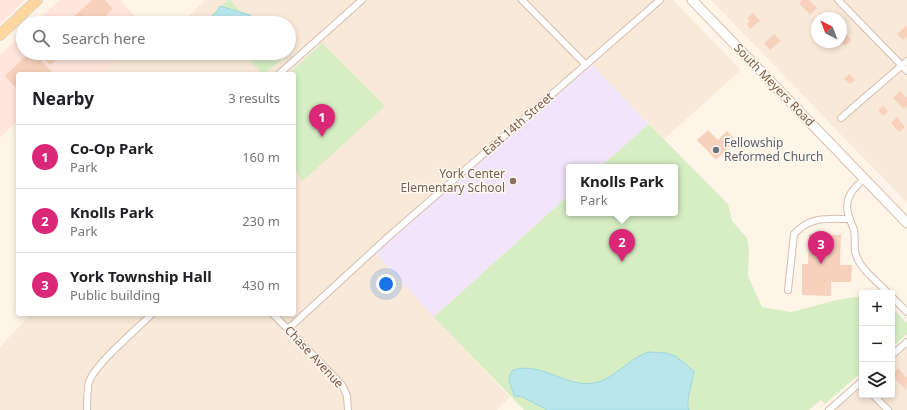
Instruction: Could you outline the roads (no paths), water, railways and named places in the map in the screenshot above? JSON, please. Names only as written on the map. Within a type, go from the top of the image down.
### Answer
[{"type":"main road","points":[[20,16],[36,0]]},
{"type":"main road","points":[[0,35],[16,19]]},
{"type":"street","points":[[296,59],[362,0]]},
{"type":"street","points":[[522,0],[586,65]]},
{"type":"street","name":"East 14th Street","points":[[288,329],[387,238],[660,0]]},
{"type":"street","name":"South Meyers Road","points":[[692,0],[907,223]]},
{"type":"street","points":[[838,0],[907,71]]},
{"type":"street","points":[[281,72],[295,60]]},
{"type":"street","points":[[841,118],[907,61]]},
{"type":"street","points":[[864,178],[847,199],[848,213],[854,232],[856,256],[861,265],[885,290]]},
{"type":"street","points":[[788,290],[794,234],[804,226],[818,219],[850,219]]},
{"type":"street","points":[[895,300],[907,312]]},
{"type":"street","points":[[87,410],[89,381],[93,374],[106,358],[150,316]]},
{"type":"street","name":"Chase Avenue","points":[[276,316],[336,379],[345,391],[348,410]]},
{"type":"street","points":[[895,352],[907,342]]},
{"type":"street","points":[[829,410],[859,385]]},
{"type":"street","points":[[876,398],[888,410]]},
{"type":"water","points":[[220,6],[251,16],[212,16]]},
{"type":"water","points":[[648,352],[666,353],[675,356],[694,371],[688,402],[689,410],[547,410],[523,397],[514,396],[509,380],[513,370],[524,368],[544,371],[574,382],[584,384],[594,383],[608,378],[634,359]]},
{"type":"place","name":"Co-Op Park","points":[[322,137]]},
{"type":"place","name":"Fellowship Reformed Church","points":[[716,150]]},
{"type":"place","name":"York Center Elementary School","points":[[513,181]]},
{"type":"place","name":"Knolls Park","points":[[622,262]]},
{"type":"place","name":"York Township Hall","points":[[821,264]]}]
